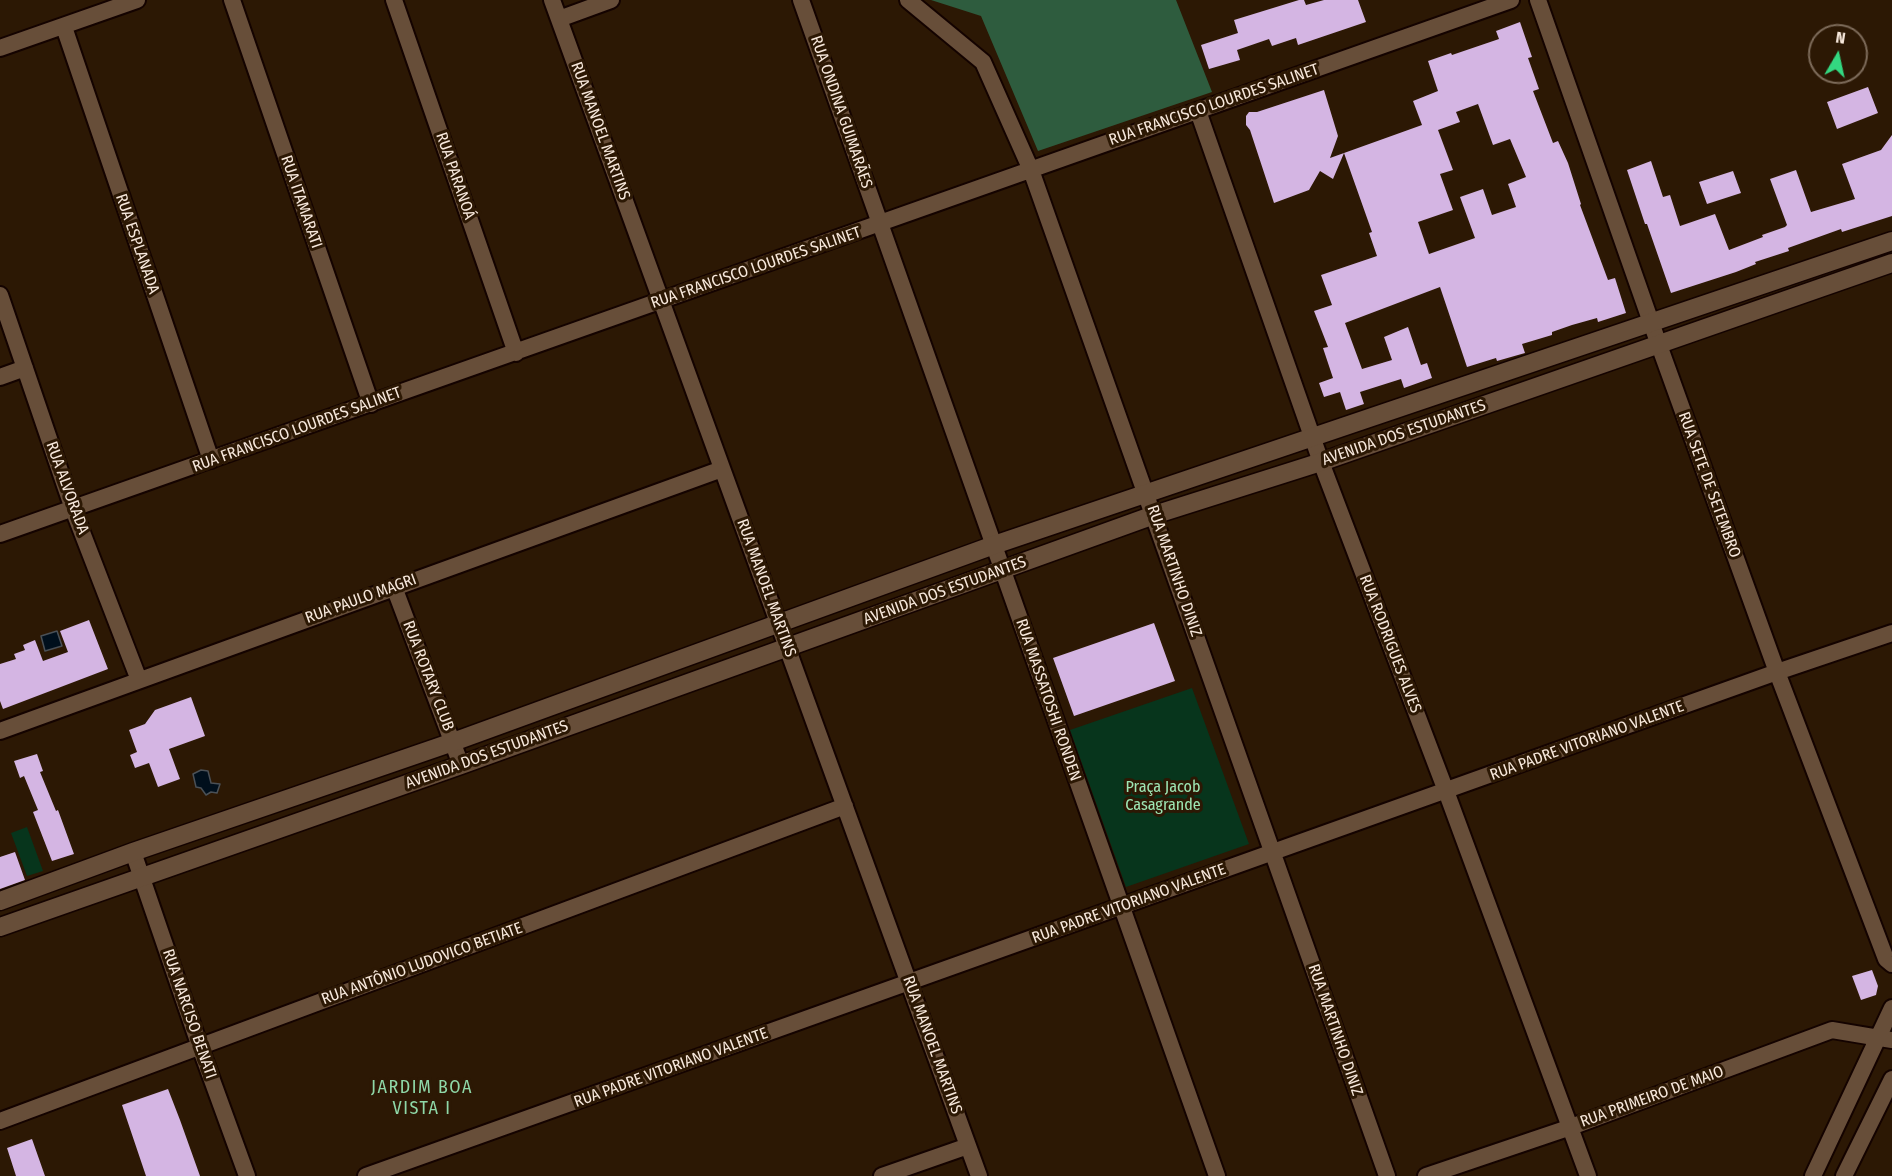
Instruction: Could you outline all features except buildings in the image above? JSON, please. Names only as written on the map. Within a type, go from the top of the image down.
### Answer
[{"type":"street","points":[[0,48],[137,0]]},
{"type":"street","name":"RUA ITAMARATI","points":[[232,0],[371,404]]},
{"type":"street","name":"RUA PARANOÁ","points":[[394,0],[516,353]]},
{"type":"street","name":"RUA MANOEL MARTINS","points":[[552,0],[979,1176]]},
{"type":"street","points":[[559,19],[611,0]]},
{"type":"street","name":"RUA ONDINA GUIMARÃES","points":[[801,0],[880,224]]},
{"type":"street","name":"RUA MARTINHO DINIZ","points":[[908,0],[983,62],[1031,170],[1387,1176]]},
{"type":"street","name":"RUA FRANCISCO LOURDES SALINET","points":[[0,534],[1511,0]]},
{"type":"street","name":"RUA SETE DE SETEMBRO","points":[[1538,0],[1777,672],[1886,959],[1892,964]]},
{"type":"street","name":"RUA ESPLANADA","points":[[64,27],[211,460]]},
{"type":"street","name":"RUA RODRIGUES ALVES","points":[[1198,111],[1321,462],[1446,791],[1588,1176]]},
{"type":"street","name":"RUA MASSATOSHI RONDEN","points":[[880,224],[1217,1176]]},
{"type":"street","points":[[1886,243],[1889,263]]},
{"type":"street","name":"AVENIDA DOS ESTUDANTES","points":[[0,901],[133,852],[453,742],[994,545],[1886,243]]},
{"type":"street","name":"AVENIDA DOS ESTUDANTES","points":[[0,927],[461,765],[1154,515],[1321,462],[1786,301],[1889,263]]},
{"type":"street","points":[[1779,279],[1786,301]]},
{"type":"street","name":"RUA ALVORADA","points":[[0,295],[73,509],[139,680]]},
{"type":"street","points":[[1541,360],[1550,383]]},
{"type":"street","points":[[0,377],[25,368]]},
{"type":"street","points":[[1439,394],[1448,418]]},
{"type":"street","name":"RUA PAULO MAGRI","points":[[0,731],[722,469]]},
{"type":"street","name":"RUA ROTARY CLUB","points":[[394,587],[461,765]]},
{"type":"street","name":"RUA PADRE VITORIANO VALENTE","points":[[366,1176],[1777,672],[1892,633]]},
{"type":"street","points":[[620,681],[628,704]]},
{"type":"street","name":"RUA ANTÔNIO LUDOVICO BETIATE","points":[[0,1121],[845,806]]},
{"type":"street","name":"RUA NARCISO BENATI","points":[[133,852],[247,1176]]},
{"type":"street","points":[[1813,1176],[1885,1038],[1892,1008]]},
{"type":"street","name":"RUA PRIMEIRO DE MAIO","points":[[1426,1176],[1571,1127],[1832,1030],[1885,1038]]},
{"type":"street","points":[[1844,1176],[1892,1079]]},
{"type":"street","points":[[882,1176],[968,1146]]},
{"type":"green space","points":[[931,0],[1176,0],[1212,92],[1038,151],[981,16]]},
{"type":"green space","name":"Praça Jacob Casagrande","points":[[1192,688],[1249,844],[1126,887],[1070,730]]},
{"type":"green space","points":[[27,827],[43,871],[27,876],[11,833]]},
{"type":"water","points":[[57,631],[62,646],[45,651],[41,636]]},
{"type":"water","points":[[201,770],[208,771],[211,783],[220,784],[217,793],[211,792],[206,795],[201,788],[196,787],[193,774]]},
{"type":"district","name":"JARDIM BOA VISTA I","points":[[422,1098]]}]
